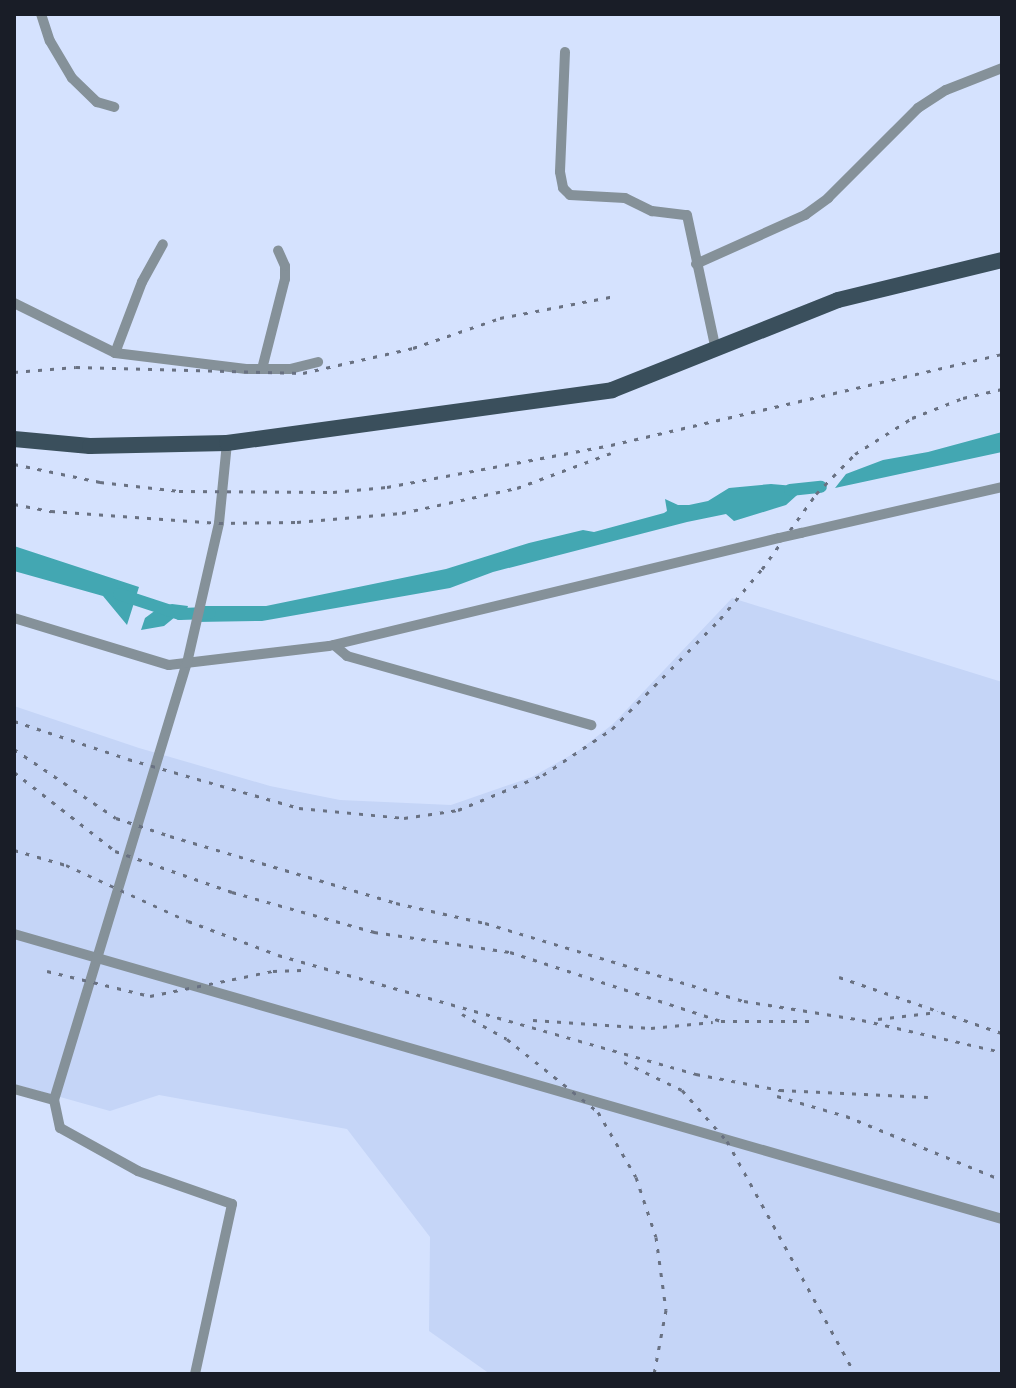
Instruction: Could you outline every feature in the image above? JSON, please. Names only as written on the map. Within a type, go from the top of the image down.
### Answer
[{"type":"main road","points":[[14,439],[90,446],[227,443],[612,390],[838,300],[1002,260]]},
{"type":"street","points":[[41,14],[50,41],[72,78],[97,102],[114,107]]},
{"type":"street","points":[[565,52],[560,172],[563,188],[570,195],[625,198],[652,211],[687,215],[716,350]]},
{"type":"street","points":[[696,264],[805,215],[828,198],[918,108],[946,90],[1002,68]]},
{"type":"street","points":[[115,353],[142,282],[163,244]]},
{"type":"street","points":[[262,369],[285,279],[285,266],[278,250]]},
{"type":"street","points":[[14,303],[115,353],[262,369],[290,369],[318,362]]},
{"type":"street","points":[[195,1374],[232,1204],[138,1171],[60,1128],[54,1100],[187,663],[219,523],[227,443]]},
{"type":"street","points":[[14,618],[169,665],[334,645],[1002,487]]},
{"type":"street","points":[[334,645],[347,656],[591,725]]},
{"type":"street","points":[[14,934],[1002,1219]]},
{"type":"street","points":[[14,1089],[54,1100]]},
{"type":"shaded area","points":[[1002,432],[1002,452],[835,488],[846,474],[883,460],[928,452]]},
{"type":"shaded area","points":[[771,484],[806,487],[786,505],[734,521],[726,514],[687,522],[493,572],[450,588],[262,621],[196,622],[199,606],[266,606],[446,569],[529,543],[583,530],[594,532],[664,513],[667,511],[665,499],[678,505],[689,505],[708,501],[729,488]]},
{"type":"shaded area","points":[[14,546],[139,587],[127,625],[103,596],[14,571]]},
{"type":"shaded area","points":[[732,598],[1002,682],[1002,1374],[490,1374],[429,1331],[430,1237],[347,1129],[159,1095],[110,1111],[14,1084],[14,706],[139,748],[270,786],[340,800],[451,805],[532,777],[578,751],[613,724]]},
{"type":"shaded area","points":[[172,604],[188,606],[184,619],[175,617],[164,626],[141,630],[145,618],[160,607]]},
{"type":"waterway","points":[[790,490],[821,487]]},
{"type":"waterway","points":[[119,594],[180,614],[210,613]]},
{"type":"railway","points":[[14,372],[76,367],[303,373],[413,348],[500,318],[615,296]]},
{"type":"railway","points":[[14,464],[100,482],[179,491],[333,492],[387,487],[611,445],[1002,354]]},
{"type":"railway","points":[[14,721],[128,759],[299,808],[404,818],[458,810],[543,775],[612,729],[720,619],[762,569],[816,494],[855,454],[912,418],[963,398],[1002,389]]},
{"type":"railway","points":[[14,504],[51,511],[219,523],[297,522],[402,513],[517,488],[611,453]]},
{"type":"railway","points":[[14,749],[116,818],[170,836],[396,903],[485,923],[744,1001],[862,1020],[1002,1052]]},
{"type":"railway","points":[[14,772],[115,851],[232,892],[374,932],[510,952],[721,1021],[811,1021]]},
{"type":"railway","points":[[14,850],[66,865],[188,921],[278,955],[696,1074],[780,1090],[928,1097]]},
{"type":"railway","points":[[47,971],[150,996],[273,971],[309,970]]},
{"type":"railway","points":[[839,977],[1002,1033]]},
{"type":"railway","points":[[878,1019],[938,1012]]},
{"type":"railway","points":[[462,1014],[507,1039],[598,1112],[636,1177],[656,1237],[666,1310],[654,1374]]},
{"type":"railway","points":[[533,1020],[651,1028],[713,1022]]},
{"type":"railway","points":[[624,1062],[682,1090],[727,1141],[855,1374]]},
{"type":"railway","points":[[777,1096],[846,1116],[1002,1180]]}]
